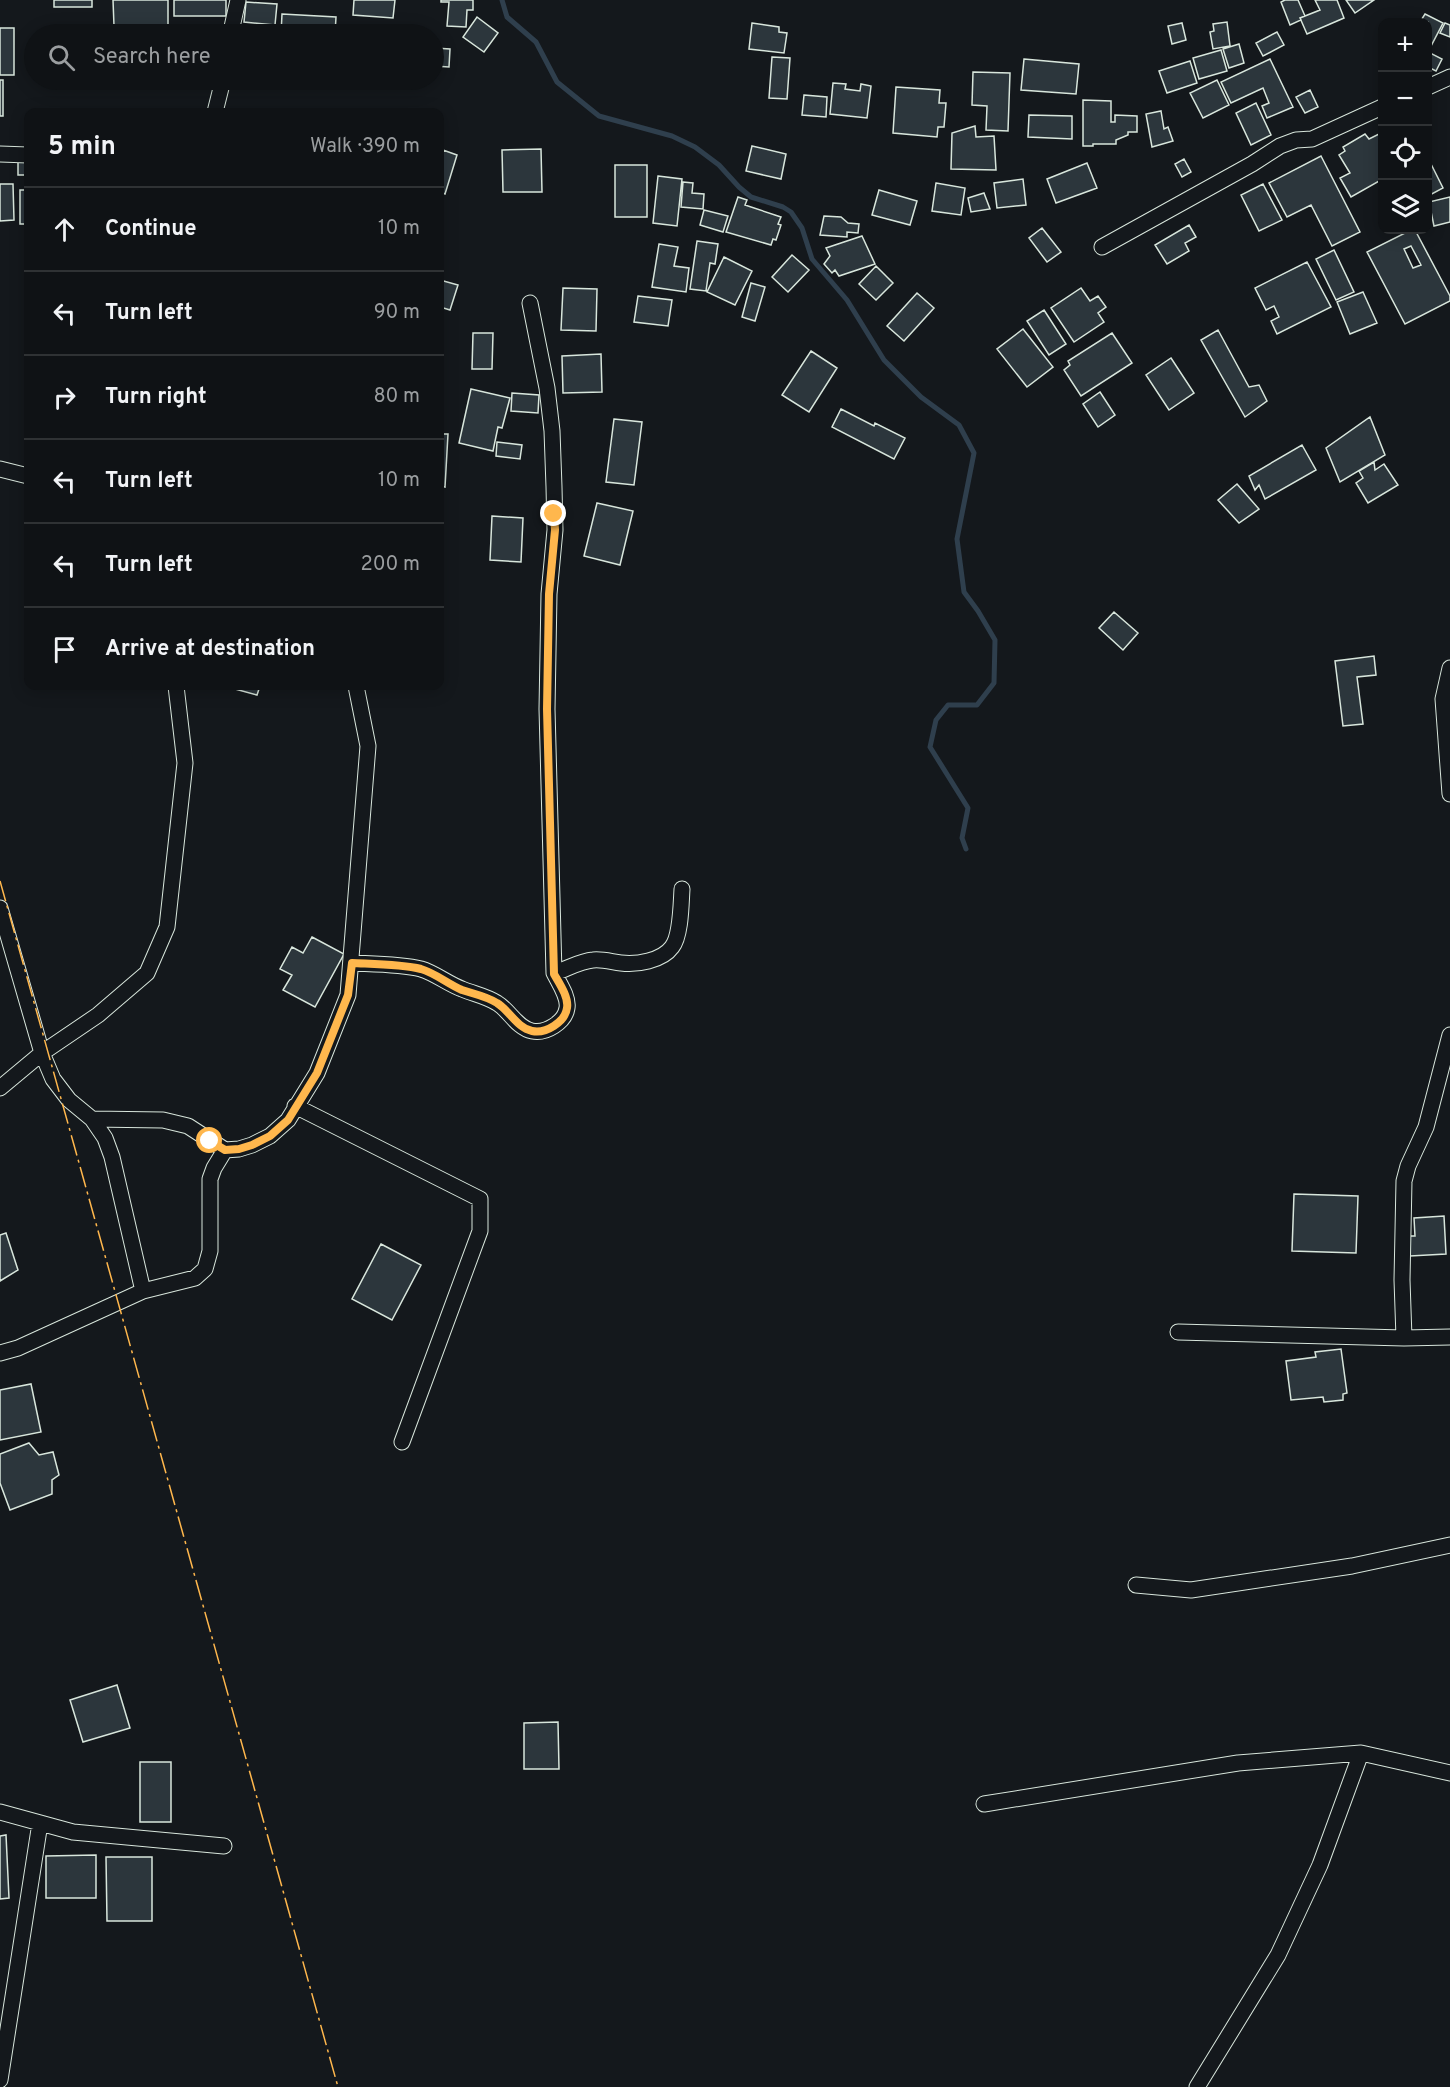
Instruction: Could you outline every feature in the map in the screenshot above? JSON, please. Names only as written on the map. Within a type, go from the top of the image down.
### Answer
[{"type":"street","points":[[233,24],[238,0]]},
{"type":"street","points":[[1432,85],[1450,77]]},
{"type":"street","points":[[216,108],[220,90]]},
{"type":"street","points":[[1102,247],[1244,169],[1280,146],[1296,140],[1312,139],[1378,109]]},
{"type":"street","points":[[0,154],[24,155]]},
{"type":"street","points":[[352,963],[422,969],[462,989],[486,997],[498,1004],[521,1026],[531,1031],[547,1029],[563,1018],[568,1007],[563,989],[554,974],[547,709],[549,594],[555,530],[552,431],[547,388],[530,303]]},
{"type":"street","points":[[0,469],[24,475]]},
{"type":"street","points":[[1450,668],[1443,699],[1450,794]]},
{"type":"street","points":[[0,1088],[42,1053],[98,1015],[147,973],[167,927],[185,763],[176,690]]},
{"type":"street","points":[[92,1119],[163,1120],[188,1126],[225,1150],[246,1148],[270,1136],[288,1120],[317,1073],[348,995],[368,746],[357,690]]},
{"type":"street","points":[[554,974],[597,959],[622,964],[636,963],[665,954],[673,947],[677,937],[682,889]]},
{"type":"street","points":[[0,909],[42,1053],[53,1079],[69,1100],[92,1119],[105,1138],[112,1157],[143,1291]]},
{"type":"street","points":[[1404,1338],[1402,1281],[1404,1180],[1426,1127],[1450,1035]]},
{"type":"street","points":[[295,1106],[480,1199],[480,1231],[402,1442]]},
{"type":"street","points":[[0,1353],[18,1348],[143,1291],[195,1278],[205,1269],[210,1251],[210,1179],[225,1150]]},
{"type":"street","points":[[1178,1332],[1404,1338],[1450,1337]]},
{"type":"street","points":[[1136,1586],[1191,1590],[1352,1566],[1450,1545]]},
{"type":"street","points":[[1197,2087],[1278,1955],[1320,1865],[1360,1753]]},
{"type":"street","points":[[984,1804],[1238,1763],[1360,1753],[1450,1773]]},
{"type":"street","points":[[0,1812],[73,1832],[224,1846]]},
{"type":"street","points":[[0,2080],[40,1823]]},
{"type":"building","points":[[54,0],[92,0],[92,7],[54,7]]},
{"type":"building","points":[[113,0],[168,0],[168,24],[114,24]]},
{"type":"building","points":[[174,0],[226,0],[226,16],[174,16]]},
{"type":"building","points":[[354,0],[395,0],[393,18],[353,15]]},
{"type":"building","points":[[441,0],[473,0],[473,10],[467,10],[466,27],[447,26],[449,2],[441,2]]},
{"type":"building","points":[[1298,0],[1305,16],[1300,18],[1301,20],[1290,25],[1281,2]]},
{"type":"building","points":[[1315,0],[1337,0],[1344,18],[1307,34],[1300,18],[1320,10]]},
{"type":"building","points":[[1346,0],[1374,0],[1355,13]]},
{"type":"building","points":[[246,2],[277,4],[275,24],[244,22]]},
{"type":"building","points":[[282,14],[336,17],[336,24],[282,24]]},
{"type":"building","points":[[1425,14],[1443,23],[1432,44],[1432,18],[1422,18]]},
{"type":"building","points":[[477,17],[498,33],[484,52],[463,37]]},
{"type":"building","points":[[1227,22],[1230,46],[1213,49],[1210,32],[1214,31],[1213,24]]},
{"type":"building","points":[[752,23],[779,27],[779,32],[787,33],[784,53],[749,49]]},
{"type":"building","points":[[1182,23],[1186,40],[1172,44],[1168,26]]},
{"type":"building","points":[[1445,23],[1450,25],[1450,37],[1440,33]]},
{"type":"building","points":[[0,28],[14,28],[14,75],[0,75]]},
{"type":"building","points":[[1277,32],[1284,45],[1263,56],[1256,43]]},
{"type":"building","points":[[1239,44],[1244,63],[1229,68],[1223,49]]},
{"type":"building","points":[[444,49],[450,49],[449,67],[444,67]]},
{"type":"building","points":[[1221,50],[1227,71],[1199,79],[1193,58]]},
{"type":"building","points":[[1432,54],[1442,59],[1436,71],[1432,69]]},
{"type":"building","points":[[772,57],[790,58],[787,99],[769,98]]},
{"type":"building","points":[[1024,59],[1079,64],[1076,94],[1021,90]]},
{"type":"building","points":[[1270,59],[1293,107],[1267,118],[1262,106],[1269,103],[1263,88],[1231,103],[1221,82]]},
{"type":"building","points":[[1190,61],[1197,83],[1167,93],[1159,71]]},
{"type":"building","points":[[973,72],[1010,73],[1008,131],[986,130],[987,106],[972,105]]},
{"type":"building","points":[[0,80],[3,80],[3,116],[0,116]]},
{"type":"building","points":[[1217,80],[1229,105],[1203,118],[1190,93]]},
{"type":"building","points":[[833,83],[846,84],[845,89],[860,91],[861,84],[871,86],[867,118],[830,114]]},
{"type":"building","points":[[896,87],[940,90],[939,103],[946,103],[944,127],[938,127],[937,137],[893,133]]},
{"type":"building","points":[[1310,90],[1318,107],[1305,113],[1296,97]]},
{"type":"building","points":[[804,95],[827,97],[826,117],[802,115]]},
{"type":"building","points":[[1083,100],[1111,101],[1111,122],[1115,122],[1115,115],[1137,116],[1137,132],[1128,132],[1128,135],[1116,140],[1116,144],[1083,146]]},
{"type":"building","points":[[1256,103],[1271,135],[1251,145],[1236,113]]},
{"type":"building","points":[[1161,111],[1164,129],[1168,127],[1173,141],[1152,147],[1146,114]]},
{"type":"building","points":[[1029,115],[1072,116],[1072,139],[1028,137]]},
{"type":"building","points":[[975,126],[976,137],[994,136],[996,170],[951,169],[952,133]]},
{"type":"building","points":[[1365,134],[1369,139],[1378,134],[1378,182],[1351,197],[1340,178],[1350,173],[1339,155],[1345,151],[1343,147]]},
{"type":"building","points":[[752,146],[786,154],[781,179],[746,171]]},
{"type":"building","points":[[541,149],[542,192],[503,192],[502,150]]},
{"type":"building","points":[[444,150],[457,155],[444,194]]},
{"type":"building","points":[[1321,156],[1360,232],[1332,246],[1311,205],[1287,217],[1269,183]]},
{"type":"building","points":[[1184,159],[1191,172],[1182,177],[1175,164]]},
{"type":"building","points":[[18,160],[24,161],[24,175],[18,175]]},
{"type":"building","points":[[1087,163],[1097,188],[1056,203],[1047,179]]},
{"type":"building","points":[[615,165],[647,165],[647,217],[615,217]]},
{"type":"building","points":[[1432,166],[1443,188],[1432,194]]},
{"type":"building","points":[[658,176],[682,179],[677,226],[653,223]]},
{"type":"building","points":[[1023,179],[1026,205],[997,208],[994,183]]},
{"type":"building","points":[[683,182],[693,183],[692,193],[704,194],[703,209],[681,207]]},
{"type":"building","points":[[936,183],[965,188],[961,215],[932,211]]},
{"type":"building","points":[[0,184],[13,184],[14,220],[0,221]]},
{"type":"building","points":[[1263,184],[1282,220],[1259,231],[1241,195]]},
{"type":"building","points":[[20,190],[24,190],[24,224],[20,224]]},
{"type":"building","points":[[879,190],[917,201],[910,225],[872,215]]},
{"type":"building","points":[[984,193],[990,209],[971,212],[968,198]]},
{"type":"building","points":[[738,197],[747,200],[745,205],[781,217],[776,240],[773,239],[771,245],[726,232]]},
{"type":"building","points":[[1450,197],[1450,222],[1434,226],[1432,201]]},
{"type":"building","points":[[704,210],[728,216],[723,232],[700,225]]},
{"type":"building","points":[[824,216],[841,217],[848,223],[859,224],[858,233],[847,232],[847,237],[820,235]]},
{"type":"building","points":[[1189,225],[1196,237],[1185,243],[1189,251],[1167,264],[1155,245]]},
{"type":"building","points":[[1042,228],[1061,252],[1047,262],[1029,238]]},
{"type":"building","points":[[1403,234],[1417,234],[1450,296],[1450,301],[1405,324],[1367,252]],"holes":[[[1411,246],[1421,265],[1413,268],[1404,249]]]},
{"type":"building","points":[[862,236],[875,264],[839,276],[835,270],[832,273],[824,264],[830,256],[826,248]]},
{"type":"building","points":[[697,241],[718,244],[715,264],[710,263],[706,291],[690,289]]},
{"type":"building","points":[[659,244],[678,247],[674,266],[689,268],[686,292],[652,287]]},
{"type":"building","points":[[1334,250],[1354,292],[1336,300],[1316,259]]},
{"type":"building","points":[[792,255],[809,270],[788,292],[772,277]]},
{"type":"building","points":[[724,257],[752,271],[735,305],[707,292]]},
{"type":"building","points":[[1307,262],[1331,307],[1277,334],[1271,321],[1279,317],[1274,306],[1266,310],[1255,288]]},
{"type":"building","points":[[876,266],[893,283],[876,300],[859,284]]},
{"type":"building","points":[[444,281],[458,285],[450,310],[444,308]]},
{"type":"building","points":[[751,283],[765,287],[755,321],[742,317]]},
{"type":"building","points":[[563,288],[597,289],[596,331],[561,330]]},
{"type":"building","points":[[1081,288],[1090,301],[1098,296],[1106,307],[1098,313],[1104,322],[1074,342],[1051,308]]},
{"type":"building","points":[[1363,292],[1377,323],[1350,334],[1337,302]]},
{"type":"building","points":[[917,293],[934,308],[904,341],[887,326]]},
{"type":"building","points":[[638,296],[672,300],[668,326],[634,322]]},
{"type":"building","points":[[1044,310],[1066,344],[1049,355],[1027,321]]},
{"type":"building","points":[[1023,329],[1053,367],[1027,387],[997,349]]},
{"type":"building","points":[[1218,330],[1249,387],[1259,385],[1267,401],[1245,417],[1201,340]]},
{"type":"building","points":[[473,333],[493,333],[492,369],[472,369]]},
{"type":"building","points":[[1112,333],[1132,363],[1081,396],[1064,370],[1070,365],[1068,361]]},
{"type":"building","points":[[811,351],[837,368],[809,412],[782,395]]},
{"type":"building","points":[[601,354],[602,392],[563,393],[562,356]]},
{"type":"building","points":[[1171,358],[1194,393],[1169,410],[1146,375]]},
{"type":"building","points":[[471,389],[510,398],[502,428],[498,427],[493,451],[459,443]]},
{"type":"building","points":[[1100,392],[1115,415],[1098,427],[1083,404]]},
{"type":"building","points":[[512,393],[539,395],[538,413],[511,411]]},
{"type":"building","points":[[841,409],[874,426],[875,423],[905,438],[894,459],[832,427]]},
{"type":"building","points":[[1370,417],[1385,455],[1340,482],[1326,448]]},
{"type":"building","points":[[614,419],[642,422],[634,485],[606,482]]},
{"type":"building","points":[[444,434],[448,434],[445,487]]},
{"type":"building","points":[[497,442],[522,445],[520,459],[496,456]]},
{"type":"building","points":[[1302,445],[1316,470],[1265,499],[1259,485],[1255,490],[1249,476]]},
{"type":"building","points":[[1374,462],[1375,470],[1384,464],[1398,485],[1368,503],[1356,483],[1363,478],[1359,471]]},
{"type":"building","points":[[1237,484],[1259,509],[1239,523],[1218,500]]},
{"type":"building","points":[[597,503],[633,511],[620,565],[584,556]]},
{"type":"building","points":[[492,516],[523,518],[521,562],[490,560]]},
{"type":"building","points":[[1114,612],[1138,633],[1123,650],[1099,628]]},
{"type":"building","points":[[1374,656],[1376,675],[1357,677],[1363,724],[1343,726],[1335,661]]},
{"type":"building","points":[[239,690],[259,690],[257,695]]},
{"type":"building","points":[[312,937],[344,954],[315,1007],[283,990],[292,975],[280,969],[292,947],[303,953]]},
{"type":"building","points":[[1294,1194],[1358,1196],[1356,1253],[1292,1251]]},
{"type":"building","points":[[1444,1216],[1446,1254],[1410,1256],[1409,1236],[1415,1236],[1414,1218]]},
{"type":"building","points":[[6,1233],[18,1270],[0,1281],[0,1235]]},
{"type":"building","points":[[381,1244],[421,1265],[392,1320],[352,1299]]},
{"type":"building","points":[[1341,1349],[1347,1393],[1343,1394],[1343,1400],[1324,1402],[1323,1397],[1291,1400],[1286,1361],[1316,1357],[1315,1352]]},
{"type":"building","points":[[31,1384],[41,1432],[0,1440],[0,1390]]},
{"type":"building","points":[[29,1443],[39,1455],[53,1452],[59,1475],[52,1480],[52,1494],[10,1510],[0,1483],[0,1454]]},
{"type":"building","points":[[117,1685],[130,1728],[83,1742],[70,1700]]},
{"type":"building","points":[[558,1722],[559,1769],[524,1769],[524,1723]]},
{"type":"building","points":[[140,1762],[171,1762],[171,1822],[140,1822]]},
{"type":"building","points":[[6,1835],[9,1898],[0,1899],[0,1836]]},
{"type":"building","points":[[96,1855],[96,1898],[46,1898],[46,1856]]},
{"type":"building","points":[[106,1857],[152,1857],[152,1921],[107,1921]]},
{"type":"waterway","points":[[502,0],[507,17],[536,42],[557,82],[599,116],[672,136],[695,147],[719,165],[751,197],[783,207],[791,212],[802,228],[812,259],[847,300],[884,360],[921,397],[959,425],[974,453],[957,539],[964,592],[995,640],[994,683],[977,705],[948,705],[936,720],[930,747],[968,808],[962,838],[966,849]]},
{"type":"power","points":[[0,881],[338,2087]]},
{"type":"route","points":[[210,1141],[225,1150],[239,1149],[270,1136],[288,1120],[317,1073],[348,995],[352,963],[422,969],[447,983],[486,997],[498,1004],[521,1026],[531,1031],[542,1031],[553,1027],[563,1018],[568,1007],[563,989],[554,974],[547,709],[549,594],[555,530],[554,514]]}]
